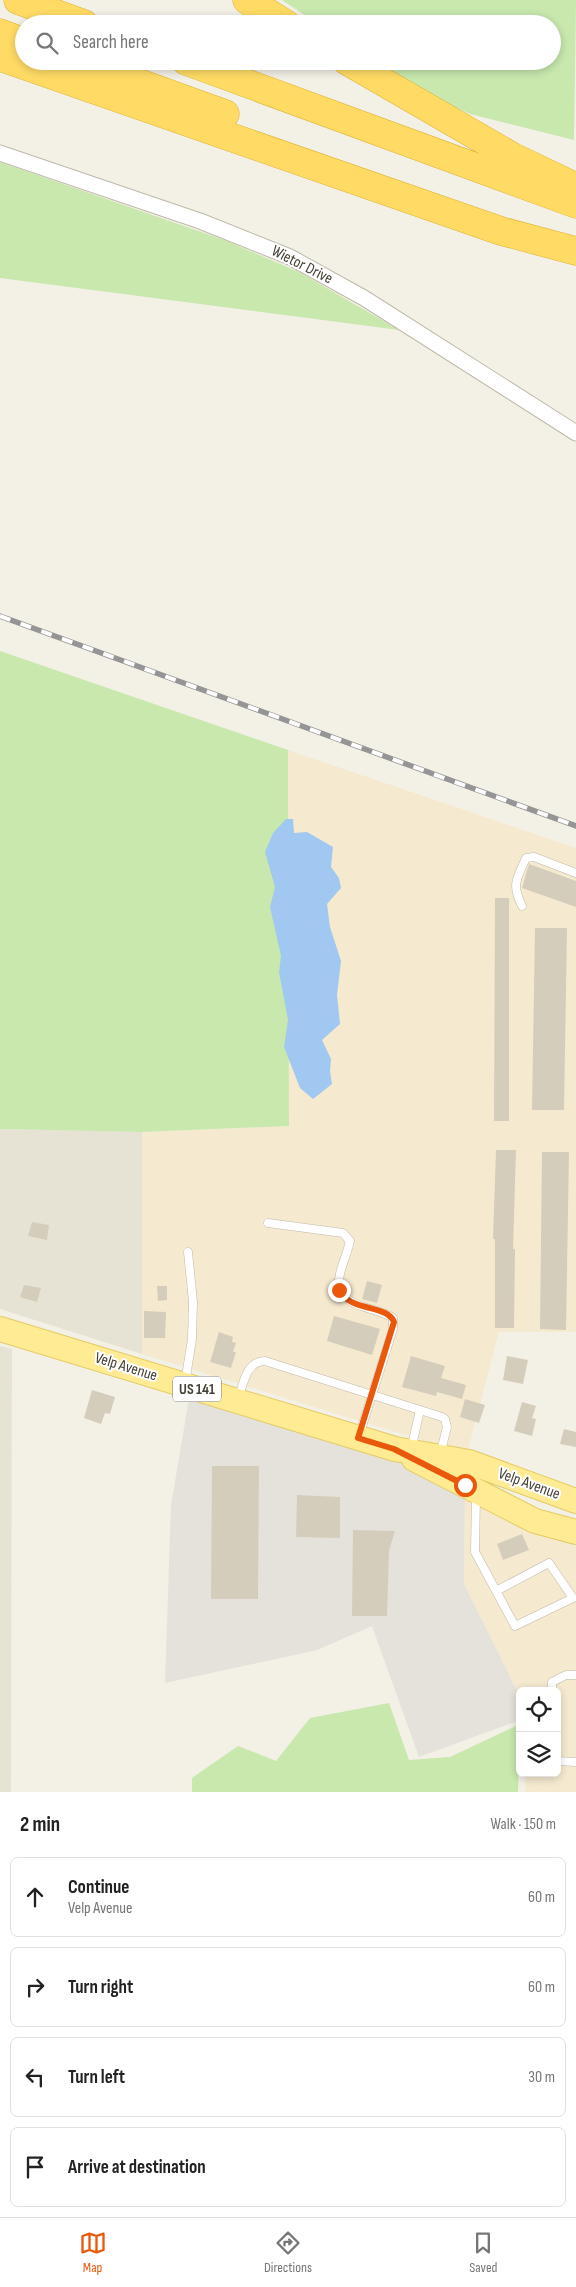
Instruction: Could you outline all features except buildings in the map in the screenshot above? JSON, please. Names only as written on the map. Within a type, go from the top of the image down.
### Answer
[{"type":"highway","points":[[18,0],[59,15]]},
{"type":"highway","points":[[247,0],[271,15]]},
{"type":"highway","points":[[0,33],[15,39]]},
{"type":"highway","points":[[0,57],[15,62]]},
{"type":"highway","points":[[37,70],[501,231],[576,251]]},
{"type":"highway","points":[[102,70],[508,219],[576,251]]},
{"type":"highway","points":[[211,70],[576,204]]},
{"type":"highway","points":[[363,70],[513,157],[576,186]]},
{"type":"main road","name":"Velp Avenue","points":[[0,1329],[403,1451],[470,1462],[576,1501]]},
{"type":"main road","name":"Velp Avenue","points":[[403,1451],[535,1521],[576,1532]]},
{"type":"street","name":"Wietor Drive","points":[[0,153],[213,226],[290,257],[364,298],[576,433]]},
{"type":"lane","points":[[522,906],[515,893],[514,884],[526,858],[534,857],[576,873]]},
{"type":"lane","points":[[268,1223],[343,1233],[350,1241],[339,1281],[339,1290],[342,1296],[349,1302],[388,1314],[394,1322],[358,1438]]},
{"type":"lane","points":[[184,1385],[192,1339],[194,1302],[188,1252]]},
{"type":"lane","points":[[237,1401],[250,1366],[258,1361],[264,1361],[442,1417],[447,1423],[439,1456]]},
{"type":"lane","points":[[403,1451],[420,1410]]},
{"type":"lane","points":[[477,1491],[475,1552],[496,1591],[515,1626],[573,1598],[549,1563],[496,1591]]},
{"type":"lane","points":[[552,1687],[552,1682],[558,1678],[576,1675]]},
{"type":"lane","points":[[561,1761],[576,1762]]},
{"type":"shaded area","points":[[288,750],[576,848],[576,1332],[499,1332],[467,1454],[142,1354],[142,1132],[289,1126]]},
{"type":"shaded area","points":[[0,1129],[142,1132],[142,1354],[0,1309]]},
{"type":"shaded area","points":[[0,1346],[12,1349],[11,1792],[0,1792]]},
{"type":"shaded area","points":[[191,1387],[395,1449],[465,1485],[464,1584],[516,1689],[516,1721],[419,1757],[372,1626],[317,1650],[165,1683],[171,1505]]},
{"type":"shaded area","points":[[465,1485],[576,1532],[576,1792],[525,1792],[526,1777],[561,1777],[561,1687],[516,1687],[516,1689],[464,1584]]},
{"type":"green space","points":[[282,0],[576,0],[574,140],[470,114],[415,88],[388,70],[561,70],[561,15],[304,15]]},
{"type":"green space","points":[[0,162],[227,241],[299,272],[399,330],[0,278]]},
{"type":"green space","points":[[0,651],[288,750],[289,1126],[142,1132],[0,1129]]},
{"type":"green space","points":[[389,1703],[409,1760],[450,1757],[516,1726],[516,1777],[518,1777],[518,1792],[192,1792],[192,1778],[238,1746],[276,1761],[310,1718]]},
{"type":"water","points":[[286,819],[293,819],[294,833],[307,832],[333,847],[331,867],[339,878],[341,888],[327,904],[330,927],[341,961],[337,995],[340,1024],[322,1040],[331,1059],[332,1084],[313,1099],[300,1088],[284,1047],[288,1020],[279,972],[281,956],[270,907],[275,887],[265,852],[273,833]]},
{"type":"railway","points":[[0,616],[576,826]]},
{"type":"route","points":[[339,1290],[342,1296],[349,1302],[388,1314],[393,1318],[394,1322],[358,1438],[394,1449],[465,1485]]}]
